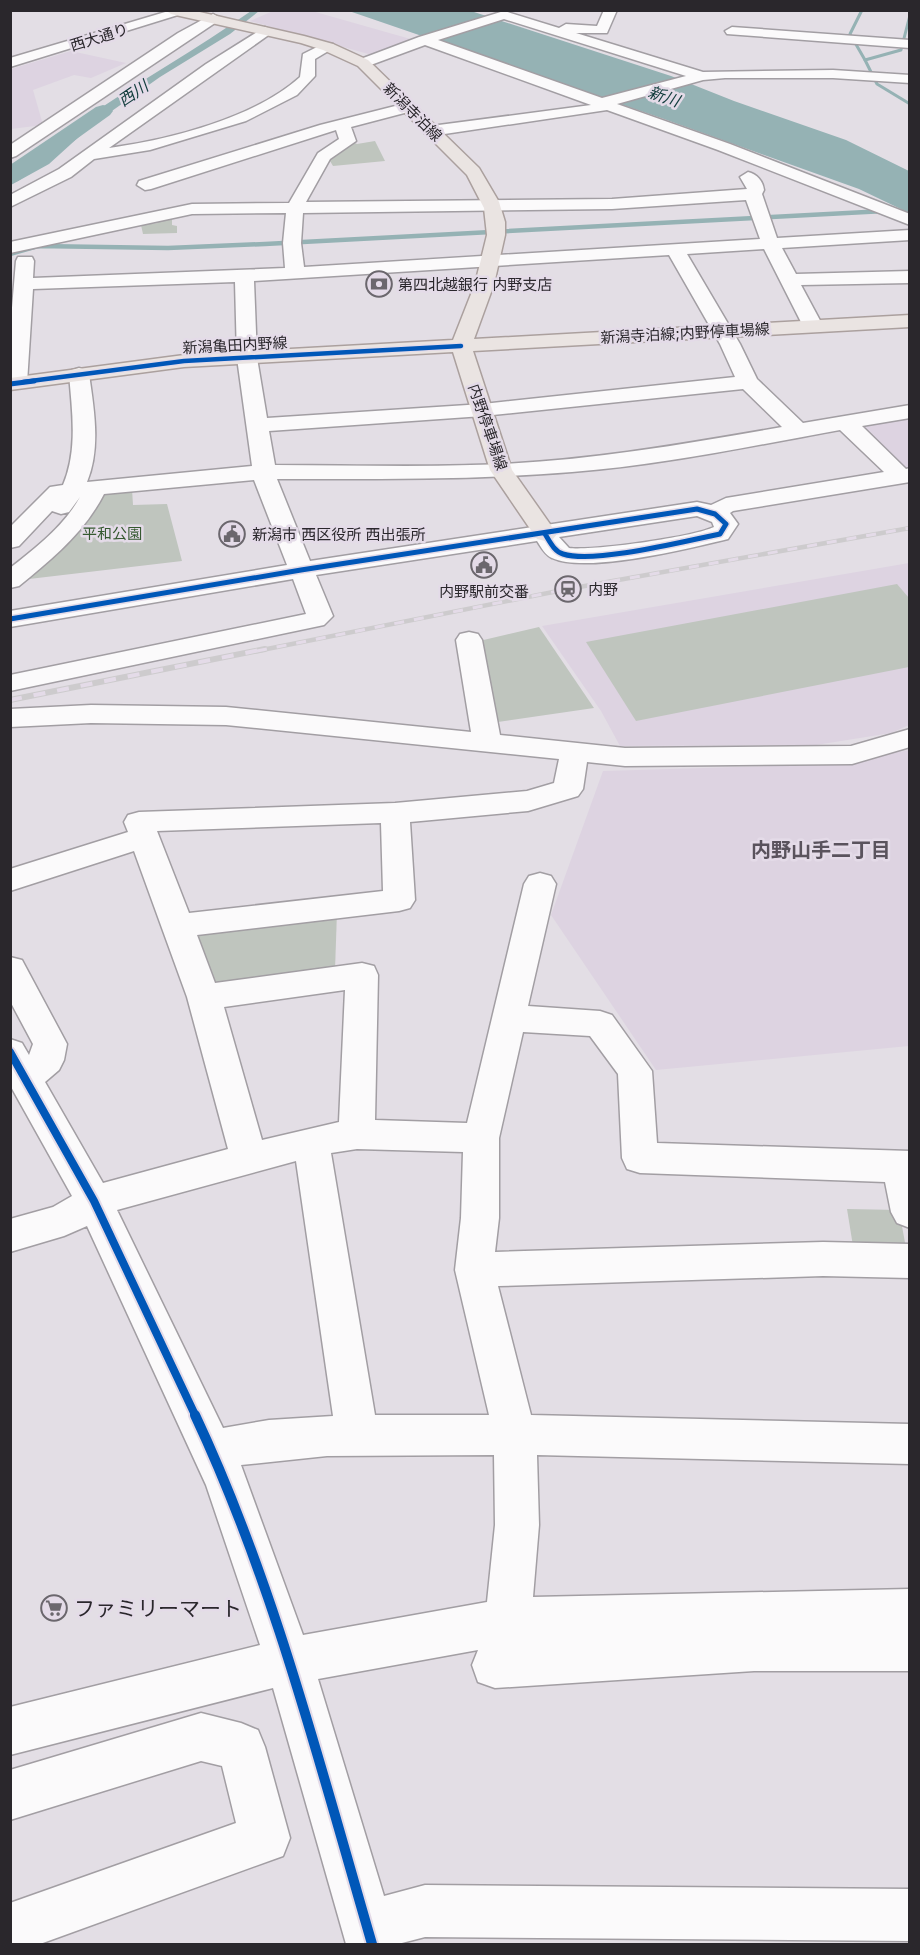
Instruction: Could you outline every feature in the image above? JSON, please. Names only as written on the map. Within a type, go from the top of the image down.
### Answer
[{"type":"main road","name":"新潟寺泊線","points":[[181,11],[328,47],[363,63],[473,172],[487,192],[493,205],[497,224],[492,261],[461,346]]},
{"type":"main road","name":"新潟寺泊線;内野停車場線","points":[[461,346],[909,321]]},
{"type":"main road","name":"新潟亀田内野線","points":[[14,383],[184,362],[461,346]]},
{"type":"main road","name":"内野停車場線","points":[[461,346],[501,470],[545,534]]},
{"type":"street","points":[[515,10],[546,15],[566,28],[602,30],[611,10]]},
{"type":"street","name":"西大通り","points":[[10,63],[181,11]]},
{"type":"street","points":[[363,63],[426,39],[504,15],[702,76]]},
{"type":"street","points":[[10,153],[213,18]]},
{"type":"street","points":[[725,74],[732,26],[831,38],[909,44]]},
{"type":"street","points":[[10,202],[65,173],[211,67],[265,31]]},
{"type":"street","points":[[426,39],[724,147],[909,220]]},
{"type":"street","points":[[88,156],[115,154],[258,110],[300,85],[307,78],[310,69],[308,57],[328,47]]},
{"type":"street","points":[[432,131],[601,108],[603,103],[702,76],[833,74],[895,67],[909,79]]},
{"type":"street","points":[[145,185],[342,124],[407,108]]},
{"type":"street","points":[[295,273],[292,243],[295,207],[324,156],[348,141],[342,124]]},
{"type":"street","points":[[10,142],[38,134]]},
{"type":"street","points":[[724,147],[713,153],[755,184],[756,190],[753,194],[770,243],[813,326]]},
{"type":"street","points":[[88,156],[192,209]]},
{"type":"street","points":[[14,383],[24,284],[18,246],[192,209],[612,204],[753,194]]},
{"type":"street","points":[[24,284],[244,276],[909,235]]},
{"type":"street","points":[[675,249],[748,382],[798,430]]},
{"type":"street","points":[[10,683],[315,620],[320,616],[266,481],[247,358],[244,276]]},
{"type":"street","points":[[789,280],[909,277]]},
{"type":"street","points":[[10,556],[50,521],[68,497],[84,458],[79,374]]},
{"type":"street","points":[[258,425],[483,410],[748,382]]},
{"type":"street","points":[[10,541],[58,492],[68,497],[95,490],[266,472],[501,470],[660,455],[909,411]]},
{"type":"street","points":[[846,423],[905,476]]},
{"type":"street","points":[[10,619],[301,570],[545,534],[553,548],[562,554],[587,557],[720,534],[727,525],[725,519],[716,513],[726,505],[905,476]]},
{"type":"street","points":[[10,581],[73,526],[88,505],[95,490]]},
{"type":"street","points":[[469,640],[487,742]]},
{"type":"street","points":[[10,718],[91,714],[226,716],[625,757],[852,755],[909,738]]},
{"type":"street","points":[[249,1159],[204,997],[139,822],[395,813],[528,801],[568,789],[574,752]]},
{"type":"street","points":[[177,926],[399,900],[395,813]]},
{"type":"street","points":[[10,880],[144,837]]},
{"type":"street","points":[[508,1621],[517,1525],[515,1435],[474,1270],[480,1218],[481,1138],[540,884]]},
{"type":"street","points":[[10,969],[50,1044],[47,1060],[18,1065],[94,1201],[213,1451],[289,1661],[369,1936],[425,1911],[909,1915]]},
{"type":"street","points":[[204,997],[362,975],[357,1134]]},
{"type":"street","points":[[508,1017],[600,1024],[635,1071],[640,1158],[905,1167],[909,1212]]},
{"type":"street","points":[[10,1236],[64,1220],[94,1201],[311,1142],[357,1134],[481,1138]]},
{"type":"street","points":[[311,1142],[357,1436]]},
{"type":"street","points":[[474,1270],[823,1259],[909,1261]]},
{"type":"street","points":[[213,1451],[250,1441],[357,1436],[515,1435],[909,1444]]},
{"type":"street","points":[[10,1731],[289,1661],[508,1621],[909,1612]]},
{"type":"street","points":[[495,1665],[747,1648],[909,1648]]},
{"type":"street","points":[[10,1795],[201,1737],[241,1748],[266,1838],[10,1929]]},
{"type":"shaded area","points":[[273,11],[312,11],[414,40],[372,55],[250,21]]},
{"type":"shaded area","points":[[71,51],[126,63],[91,78],[74,75],[33,90],[43,125],[11,129],[11,69]]},
{"type":"shaded area","points":[[909,417],[909,470],[902,471],[859,425]]},
{"type":"shaded area","points":[[909,563],[909,725],[891,733],[816,745],[620,746],[601,711],[542,626]]},
{"type":"shaded area","points":[[909,750],[909,1046],[656,1070],[551,915],[603,771],[835,764]]},
{"type":"green space","points":[[351,141],[357,144],[375,141],[385,161],[333,166],[327,156]]},
{"type":"green space","points":[[172,213],[172,225],[177,226],[177,233],[143,234],[141,225],[158,223],[155,216]]},
{"type":"green space","name":"平和公園","points":[[132,489],[133,505],[167,504],[182,561],[29,579],[100,492]]},
{"type":"green space","points":[[897,584],[909,598],[909,667],[636,721],[586,642]]},
{"type":"green space","points":[[539,627],[594,708],[491,723],[475,642]]},
{"type":"green space","points":[[337,912],[335,970],[210,988],[189,931]]},
{"type":"green space","points":[[847,1209],[899,1210],[906,1248],[853,1246]]},
{"type":"water","points":[[251,11],[259,11],[230,34],[160,77],[92,125],[49,164],[11,185],[11,174],[42,157],[83,120]]},
{"type":"water","name":"新川","points":[[349,11],[471,11],[671,76],[734,101],[846,140],[909,171],[909,213],[859,189],[664,119]]},
{"type":"waterway","points":[[862,10],[850,34],[865,60]]},
{"type":"waterway","points":[[865,60],[901,50],[910,15]]},
{"type":"waterway","points":[[865,60],[877,84],[910,104]]},
{"type":"waterway","name":"西川","points":[[10,176],[103,111]]},
{"type":"waterway","points":[[10,254],[38,246],[168,248],[265,244],[885,211]]},
{"type":"railway","points":[[257,651],[568,589],[910,528]]},
{"type":"railway","points":[[10,700],[265,649]]},
{"type":"cycle path","points":[[10,384],[184,361],[461,346]]},
{"type":"cycle path","points":[[10,619],[301,570],[697,509],[715,514],[726,524],[720,534],[639,550],[593,556],[563,554],[554,548],[545,534]]},
{"type":"cycle path","points":[[10,1052],[94,1201],[226,1481],[289,1661],[372,1944]]},
{"type":"place","name":"第四北越銀行 内野支店","points":[[379,284]]},
{"type":"place","name":"新潟市 西区役所 西出張所","points":[[232,534]]},
{"type":"place","name":"内野駅前交番","points":[[484,565]]},
{"type":"place","name":"内野","points":[[568,589]]},
{"type":"place","name":"ファミリーマート","points":[[54,1608]]},
{"type":"district","name":"内野山手二丁目","points":[[821,850]]}]
